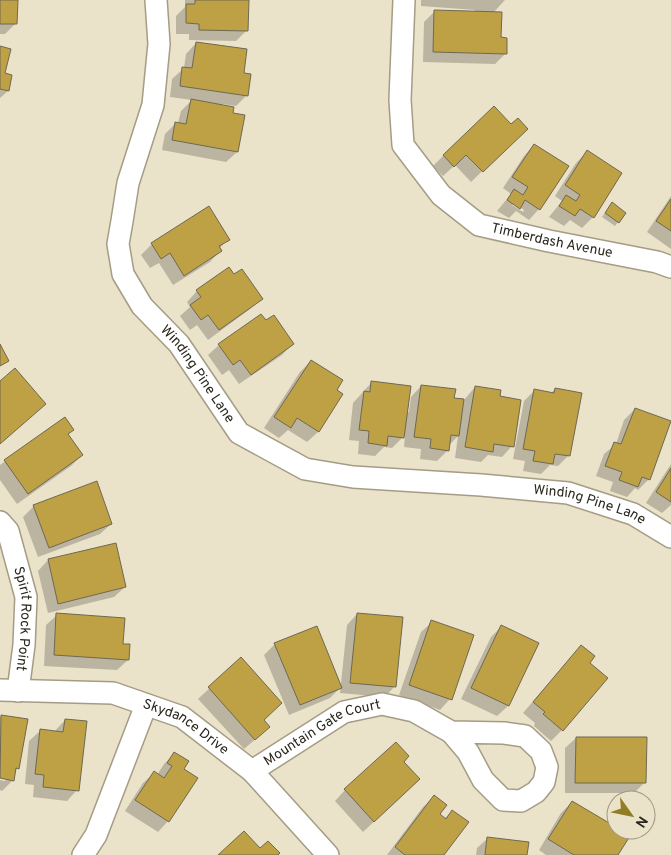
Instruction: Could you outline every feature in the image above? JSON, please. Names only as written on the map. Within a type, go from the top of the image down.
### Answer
[{"type":"street","name":"Winding Pine Lane","points":[[156,0],[159,44],[153,104],[128,183],[118,244],[123,274],[142,306],[179,344],[239,433],[305,469],[353,477],[475,484],[568,494],[634,514],[671,537]]},
{"type":"street","name":"Timberdash Avenue","points":[[404,0],[400,100],[403,144],[441,195],[479,226],[657,262],[671,267]]},
{"type":"street","name":"Spirit Rock Point","points":[[0,522],[8,531],[26,597],[24,645],[9,690]]},
{"type":"street","name":"Skydance Drive","points":[[9,690],[113,693],[182,717],[252,771],[328,855]]},
{"type":"street","name":"Mountain Gate Court","points":[[252,771],[344,712],[382,704],[414,712],[451,732]]},
{"type":"street","points":[[83,855],[96,835],[146,705]]},
{"type":"building","points":[[0,0],[18,0],[17,24],[0,24]]},
{"type":"building","points":[[195,0],[249,0],[248,31],[199,30],[199,24],[186,23],[186,4],[195,4]]},
{"type":"building","points":[[434,10],[502,12],[501,37],[507,38],[507,54],[433,52]]},
{"type":"building","points":[[196,42],[247,49],[244,73],[251,74],[248,96],[180,86],[182,67],[192,68]]},
{"type":"building","points":[[0,46],[11,49],[5,73],[12,75],[9,91],[0,89]]},
{"type":"building","points":[[191,99],[234,107],[233,113],[245,115],[238,152],[172,140],[175,122],[186,124]]},
{"type":"building","points":[[494,106],[511,124],[518,118],[528,129],[483,172],[466,155],[454,167],[443,155]]},
{"type":"building","points":[[534,144],[569,166],[540,210],[525,200],[520,209],[507,200],[514,189],[523,195],[528,187],[512,177]]},
{"type":"building","points":[[587,150],[622,173],[594,218],[580,209],[575,216],[559,206],[566,195],[576,201],[580,195],[565,185]]},
{"type":"building","points":[[671,199],[671,231],[656,221]]},
{"type":"building","points":[[612,202],[626,213],[619,223],[605,213]]},
{"type":"building","points":[[209,206],[230,240],[219,246],[222,251],[184,276],[170,253],[161,259],[151,243]]},
{"type":"building","points":[[229,267],[234,274],[242,269],[263,299],[219,330],[208,315],[201,320],[190,305],[201,297],[196,290]]},
{"type":"building","points":[[261,314],[266,320],[274,315],[294,344],[251,375],[240,360],[233,365],[218,344]]},
{"type":"building","points":[[0,344],[9,361],[0,366]]},
{"type":"building","points":[[311,360],[343,380],[337,390],[343,394],[319,432],[297,418],[291,428],[274,417]]},
{"type":"building","points":[[15,368],[46,404],[0,444],[0,381]]},
{"type":"building","points":[[371,381],[411,386],[404,438],[388,436],[387,446],[368,443],[369,431],[359,430],[364,391],[370,392]]},
{"type":"building","points":[[421,385],[456,389],[454,398],[464,399],[459,436],[451,435],[449,451],[430,448],[431,439],[414,437]]},
{"type":"building","points":[[475,386],[501,390],[500,396],[521,400],[514,447],[494,444],[493,452],[465,447]]},
{"type":"building","points":[[555,388],[582,393],[570,456],[555,454],[553,464],[533,461],[535,451],[523,449],[534,389],[554,393]]},
{"type":"building","points":[[635,408],[671,421],[650,480],[642,477],[638,487],[619,480],[622,472],[605,466],[614,442],[621,444]]},
{"type":"building","points":[[65,417],[74,430],[68,434],[83,455],[28,494],[4,460]]},
{"type":"building","points":[[671,468],[671,502],[656,492]]},
{"type":"building","points":[[97,481],[112,524],[49,548],[33,505]]},
{"type":"building","points":[[116,543],[126,587],[58,604],[48,559]]},
{"type":"building","points":[[56,613],[125,618],[123,644],[130,644],[129,660],[54,655]]},
{"type":"building","points":[[357,613],[403,617],[396,687],[350,683]]},
{"type":"building","points":[[431,620],[474,635],[452,700],[409,685]]},
{"type":"building","points":[[501,625],[539,643],[509,706],[471,688]]},
{"type":"building","points":[[317,626],[342,688],[300,705],[274,643]]},
{"type":"building","points":[[581,645],[595,656],[590,663],[608,678],[563,731],[543,714],[545,712],[533,702]]},
{"type":"building","points":[[241,657],[282,703],[264,720],[270,727],[255,740],[208,687]]},
{"type":"building","points":[[1,715],[28,719],[19,769],[16,768],[14,781],[0,778]]},
{"type":"building","points":[[65,719],[87,721],[79,791],[43,787],[44,775],[35,774],[40,729],[63,732]]},
{"type":"building","points":[[576,737],[647,737],[646,783],[575,783]]},
{"type":"building","points":[[396,742],[409,756],[404,762],[420,779],[374,822],[344,789]]},
{"type":"building","points":[[174,752],[189,761],[184,769],[198,778],[169,822],[135,800],[154,771],[164,778],[172,766],[167,763]]},
{"type":"building","points":[[434,795],[447,805],[440,814],[446,819],[452,810],[469,822],[444,855],[405,855],[395,847]]},
{"type":"building","points":[[572,801],[606,821],[606,840],[627,840],[618,855],[574,855],[548,839]]},
{"type":"building","points":[[244,831],[260,848],[268,841],[280,853],[278,855],[218,855]]},
{"type":"building","points":[[487,837],[529,842],[527,855],[485,855]]}]
